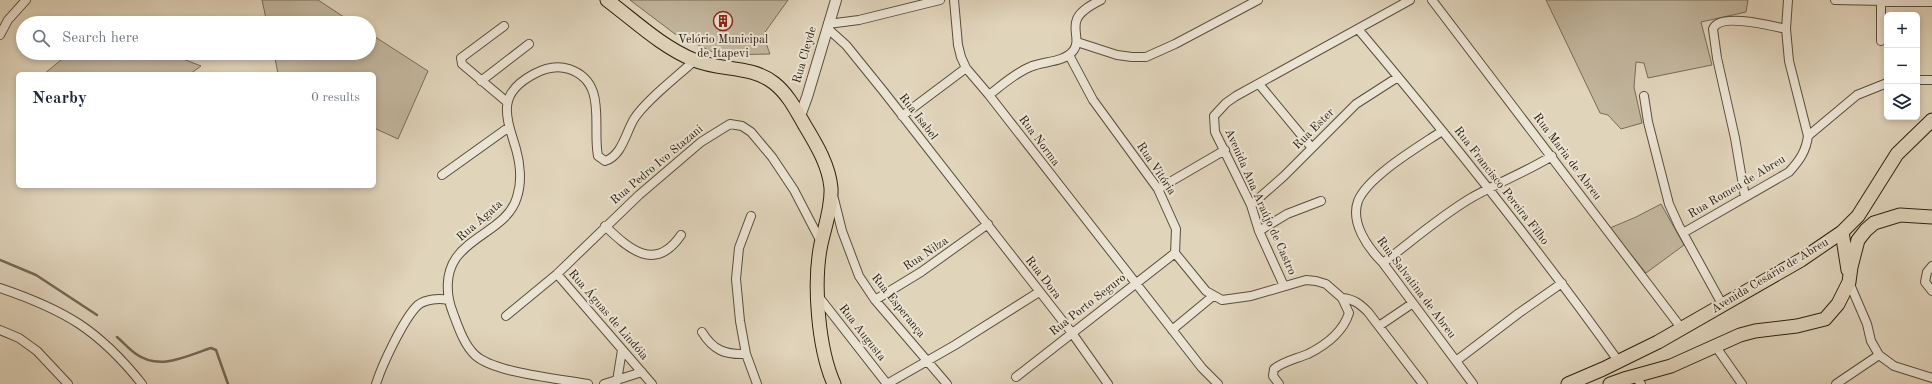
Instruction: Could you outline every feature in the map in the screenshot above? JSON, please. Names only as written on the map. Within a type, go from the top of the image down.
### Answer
[{"type":"main road","points":[[607,0],[657,39],[674,50],[695,60],[762,75],[775,84],[788,98],[800,116],[823,159],[831,189],[827,226],[821,243],[818,277],[821,333],[834,384]]},
{"type":"main road","name":"Avenida Cesário de Abreu","points":[[1575,383],[1682,329],[1722,304],[1801,260],[1842,232],[1858,216],[1897,154],[1932,120]]},
{"type":"main road","points":[[1610,384],[1638,380],[1716,347],[1740,335],[1755,330],[1797,326],[1825,319],[1838,304],[1849,282],[1858,240],[1866,230],[1874,223],[1900,215],[1932,217]]},
{"type":"main road","points":[[1842,232],[1849,282]]},
{"type":"street","points":[[0,35],[8,20],[26,0]]},
{"type":"street","name":"Rua Cleyde","points":[[800,116],[836,0]]},
{"type":"street","points":[[827,26],[859,20],[940,0]]},
{"type":"street","name":"Rua Norma","points":[[954,0],[958,45],[966,68],[989,95],[1202,368],[1218,384]]},
{"type":"street","points":[[989,95],[1030,67],[1069,55],[1074,50],[1077,42],[1075,25],[1077,18],[1101,0]]},
{"type":"street","points":[[1077,42],[1117,55],[1132,58],[1146,57],[1170,47],[1258,0]]},
{"type":"street","name":"Avenida Ana Araújo de Castro","points":[[1284,286],[1259,231],[1251,205],[1215,132],[1214,116],[1226,103],[1410,0]]},
{"type":"street","name":"Rua Maria de Abreu","points":[[1432,0],[1682,329]]},
{"type":"street","points":[[1788,0],[1786,29],[1789,61],[1808,136],[1857,95],[1884,84]]},
{"type":"street","points":[[1835,0],[1932,2]]},
{"type":"street","points":[[1880,2],[1881,41]]},
{"type":"street","points":[[1745,197],[1735,138],[1717,58],[1713,29],[1718,23],[1725,21],[1738,21],[1786,29]]},
{"type":"street","points":[[504,26],[460,58],[462,64],[507,102],[515,90],[523,82],[542,70],[560,67],[580,75],[594,92],[597,110],[596,149],[598,156],[605,161],[615,155],[634,118],[695,60]]},
{"type":"street","name":"Rua Isabel","points":[[827,26],[846,45],[988,224]]},
{"type":"street","name":"Rua Francisco Pereira Filho","points":[[1358,29],[1442,131],[1562,283],[1619,362]]},
{"type":"street","points":[[481,81],[529,44]]},
{"type":"street","name":"Rua Vitória","points":[[1069,55],[1093,100],[1158,189],[1176,229],[1175,253]]},
{"type":"street","points":[[902,116],[966,68]]},
{"type":"street","name":"Rua Ester","points":[[1251,205],[1284,176],[1356,104],[1398,77]]},
{"type":"street","points":[[1920,80],[1932,80]]},
{"type":"street","points":[[1259,84],[1312,148]]},
{"type":"street","points":[[1644,96],[1648,122],[1669,204],[1722,304]]},
{"type":"street","name":"Rua Ágata","points":[[448,300],[447,284],[450,270],[456,258],[469,245],[504,218],[514,207],[520,183],[520,168],[517,150],[506,116],[507,102]]},
{"type":"street","name":"Rua Pedro Ivo Stazani","points":[[506,316],[557,274],[605,226],[701,142],[730,124],[742,126],[751,132],[772,157],[794,190],[821,243]]},
{"type":"street","points":[[442,175],[509,127]]},
{"type":"street","name":"Rua Salvatina de Abreu","points":[[1442,131],[1380,175],[1358,200],[1356,213],[1362,236],[1368,247],[1383,263],[1473,384]]},
{"type":"street","name":"Rua Romeu de Abreu","points":[[1684,233],[1789,172],[1800,161],[1806,148],[1808,136]]},
{"type":"street","points":[[1158,189],[1224,150]]},
{"type":"street","points":[[1383,263],[1443,216],[1488,189],[1531,169],[1552,156]]},
{"type":"street","name":"Rua Esperança","points":[[831,189],[853,263],[859,276],[875,300],[947,384]]},
{"type":"street","points":[[1259,231],[1287,214],[1321,200]]},
{"type":"street","points":[[752,216],[739,248],[737,267],[740,320],[746,354],[757,384]]},
{"type":"street","name":"Rua Dora","points":[[988,224],[1038,292],[1072,333],[1108,384]]},
{"type":"street","name":"Rua Nilza","points":[[875,300],[921,272],[988,224]]},
{"type":"street","points":[[605,226],[624,244],[634,251],[644,255],[662,252],[670,247],[681,235]]},
{"type":"street","points":[[1175,253],[1195,279],[1213,296],[1222,300],[1251,296],[1306,280],[1326,284],[1342,298],[1348,313],[1341,329],[1322,346],[1308,354],[1280,364],[1274,369],[1273,376],[1279,384]]},
{"type":"street","name":"Rua Porto Seguro","points":[[1016,377],[1175,253]]},
{"type":"street","points":[[1932,266],[1927,272],[1925,282],[1932,291]]},
{"type":"street","name":"Rua Águas de Lindóia","points":[[557,274],[652,384]]},
{"type":"street","points":[[1849,282],[1867,324],[1871,341],[1879,355],[1894,366],[1932,378]]},
{"type":"street","points":[[1456,361],[1519,313],[1562,283]]},
{"type":"street","points":[[0,288],[48,306],[82,324],[122,359],[142,384]]},
{"type":"street","points":[[887,384],[974,334],[1038,292]]},
{"type":"street","points":[[1172,330],[1213,296]]},
{"type":"street","name":"Rua Augusta","points":[[819,297],[887,384]]},
{"type":"street","points":[[1342,298],[1351,299],[1360,303],[1423,384]]},
{"type":"street","points":[[376,384],[388,353],[418,305],[436,299],[448,300],[470,349],[483,362],[491,366],[588,384]]},
{"type":"street","points":[[1379,326],[1413,303]]},
{"type":"street","points":[[0,330],[19,338],[37,351],[68,384]]},
{"type":"street","points":[[702,332],[714,348],[722,353],[733,355],[746,354]]},
{"type":"street","points":[[1716,347],[1742,384]]},
{"type":"street","points":[[617,381],[622,350]]},
{"type":"street","points":[[1836,384],[1879,355]]},
{"type":"street","name":"Rua Águas de Lindóia","points":[[604,384],[642,372]]},
{"type":"shaded area","points":[[262,0],[318,0],[342,16],[265,16]]},
{"type":"shaded area","points":[[630,0],[788,0],[763,35],[770,54],[719,55],[675,34]]},
{"type":"shaded area","points":[[1546,0],[1748,0],[1746,12],[1701,22],[1712,65],[1648,78],[1644,63],[1636,62],[1634,87],[1642,123],[1621,129],[1608,115],[1600,113]]},
{"type":"shaded area","points":[[376,38],[428,71],[398,139],[376,129],[376,72],[278,72],[275,60],[376,60]]},
{"type":"shaded area","points":[[61,60],[186,60],[201,66],[193,72],[46,72]]},
{"type":"shaded area","points":[[1661,204],[1684,245],[1646,273],[1610,228]]},
{"type":"waterway","points":[[0,260],[36,275],[97,315]]},
{"type":"waterway","points":[[117,337],[136,354],[145,359],[154,361],[164,362],[183,358],[211,348],[216,350],[228,384]]},
{"type":"place","name":"Velório Municipal de Itapevi","points":[[723,21]]}]
